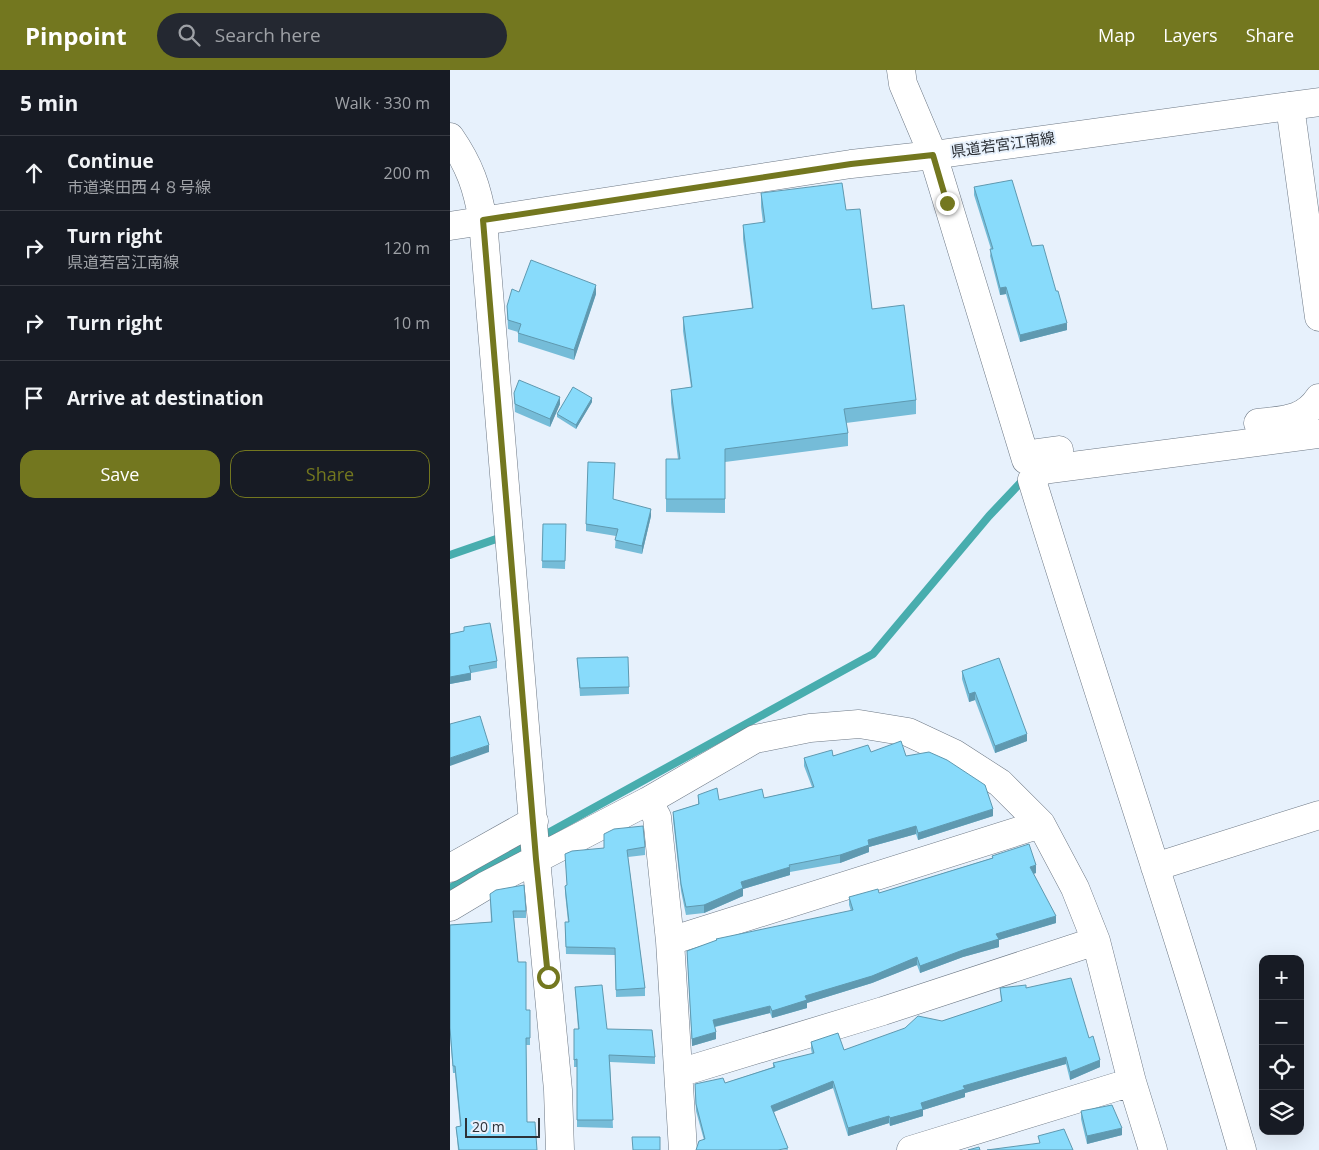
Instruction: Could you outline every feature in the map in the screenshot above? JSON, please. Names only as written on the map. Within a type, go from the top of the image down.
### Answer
[{"type":"street","points":[[901,70],[903,84],[933,155],[1026,460],[1037,453],[1295,418],[1305,412],[1319,398]]},
{"type":"street","name":"県道若宮江南線","points":[[450,226],[851,164],[933,155],[1319,102]]},
{"type":"street","points":[[1290,106],[1319,317]]},
{"type":"street","points":[[450,137],[471,172],[483,220],[536,859],[558,1090],[560,1150]]},
{"type":"street","points":[[1242,1150],[1204,1018],[1032,480],[1042,470],[1319,434]]},
{"type":"street","points":[[450,907],[485,886],[648,801],[755,739],[810,728],[859,724],[908,732],[955,754],[1000,783],[1041,824],[1075,888],[1096,941],[1132,1082],[1152,1150]]},
{"type":"street","points":[[648,801],[657,817],[670,940],[683,1150]]},
{"type":"street","points":[[1155,867],[1319,815]]},
{"type":"street","points":[[450,868],[534,821]]},
{"type":"street","points":[[670,940],[1041,824]]},
{"type":"street","points":[[679,1073],[883,1011],[1096,941]]},
{"type":"street","points":[[912,1150],[1132,1082]]},
{"type":"building","points":[[1012,180],[1032,246],[1043,245],[1067,323],[1020,335],[1006,287],[1000,288],[990,249],[993,249],[974,187]]},
{"type":"building","points":[[842,183],[846,210],[860,209],[872,309],[904,305],[916,400],[844,409],[848,433],[725,449],[725,499],[666,499],[666,459],[680,459],[671,390],[692,387],[683,317],[753,308],[743,225],[765,222],[761,193]]},
{"type":"building","points":[[531,260],[596,285],[574,350],[518,333],[521,324],[508,320],[507,306],[512,289],[519,292]]},
{"type":"building","points":[[519,380],[560,397],[550,419],[515,404],[514,393]]},
{"type":"building","points":[[573,387],[592,398],[576,425],[557,414]]},
{"type":"building","points":[[588,462],[615,463],[613,499],[651,509],[642,546],[615,540],[618,529],[586,524]]},
{"type":"building","points":[[543,524],[566,524],[565,561],[542,561]]},
{"type":"building","points":[[490,623],[497,661],[469,666],[471,673],[450,677],[450,634],[464,631],[464,627]]},
{"type":"building","points":[[628,657],[629,687],[580,688],[577,658]]},
{"type":"building","points":[[999,658],[1027,734],[995,746],[975,692],[969,694],[962,671]]},
{"type":"building","points":[[480,716],[489,745],[450,758],[450,724]]},
{"type":"building","points":[[901,741],[906,756],[929,752],[947,760],[985,785],[993,809],[918,833],[916,826],[868,840],[869,845],[840,855],[789,865],[790,867],[741,882],[743,888],[704,905],[686,907],[681,884],[673,812],[699,804],[698,795],[717,788],[719,800],[762,789],[764,798],[814,787],[804,758],[832,750],[833,756],[868,745],[871,752]]},
{"type":"building","points":[[643,826],[645,847],[627,850],[645,988],[616,990],[615,948],[566,947],[565,922],[569,922],[565,886],[567,885],[565,854],[572,851],[604,848],[604,834],[614,829]]},
{"type":"building","points":[[1029,844],[1036,865],[1030,867],[1056,916],[996,934],[999,939],[920,966],[917,957],[872,976],[805,996],[807,1000],[772,1011],[770,1006],[713,1020],[716,1032],[692,1039],[687,951],[716,939],[853,910],[849,897],[878,889],[879,893],[993,858],[992,856]]},
{"type":"building","points":[[524,885],[526,911],[513,911],[518,962],[526,962],[526,1010],[530,1010],[530,1038],[526,1038],[527,1122],[535,1122],[537,1150],[459,1150],[456,1127],[461,1126],[450,1028],[450,925],[492,922],[490,894],[496,890]]},
{"type":"building","points":[[1071,978],[1089,1038],[1093,1036],[1100,1060],[1070,1072],[1066,1057],[963,1086],[965,1089],[921,1103],[923,1109],[890,1118],[889,1116],[848,1128],[833,1081],[771,1106],[788,1148],[778,1150],[696,1150],[699,1141],[705,1139],[696,1104],[695,1084],[723,1078],[725,1083],[775,1067],[773,1063],[814,1053],[811,1042],[838,1033],[844,1050],[905,1028],[918,1016],[942,1021],[1002,1001],[1000,988],[1026,985],[1026,988]]},
{"type":"building","points":[[602,985],[607,1029],[652,1030],[655,1057],[609,1055],[613,1120],[577,1120],[577,1059],[574,1060],[574,1029],[579,1029],[575,987]]},
{"type":"building","points":[[1112,1105],[1122,1128],[1087,1136],[1081,1111]]},
{"type":"building","points":[[1064,1129],[1073,1150],[987,1150],[1040,1143],[1038,1136]]},
{"type":"building","points":[[632,1137],[660,1137],[660,1150],[633,1150]]},
{"type":"building","points":[[979,1147],[980,1150],[968,1150]]},
{"type":"waterway","points":[[539,838],[873,654],[989,516],[1025,478]]},
{"type":"waterway","points":[[450,555],[502,537]]},
{"type":"waterway","points":[[450,888],[529,844]]},
{"type":"route","points":[[548,977],[536,859],[483,220],[851,164],[933,155],[947,203]]}]
